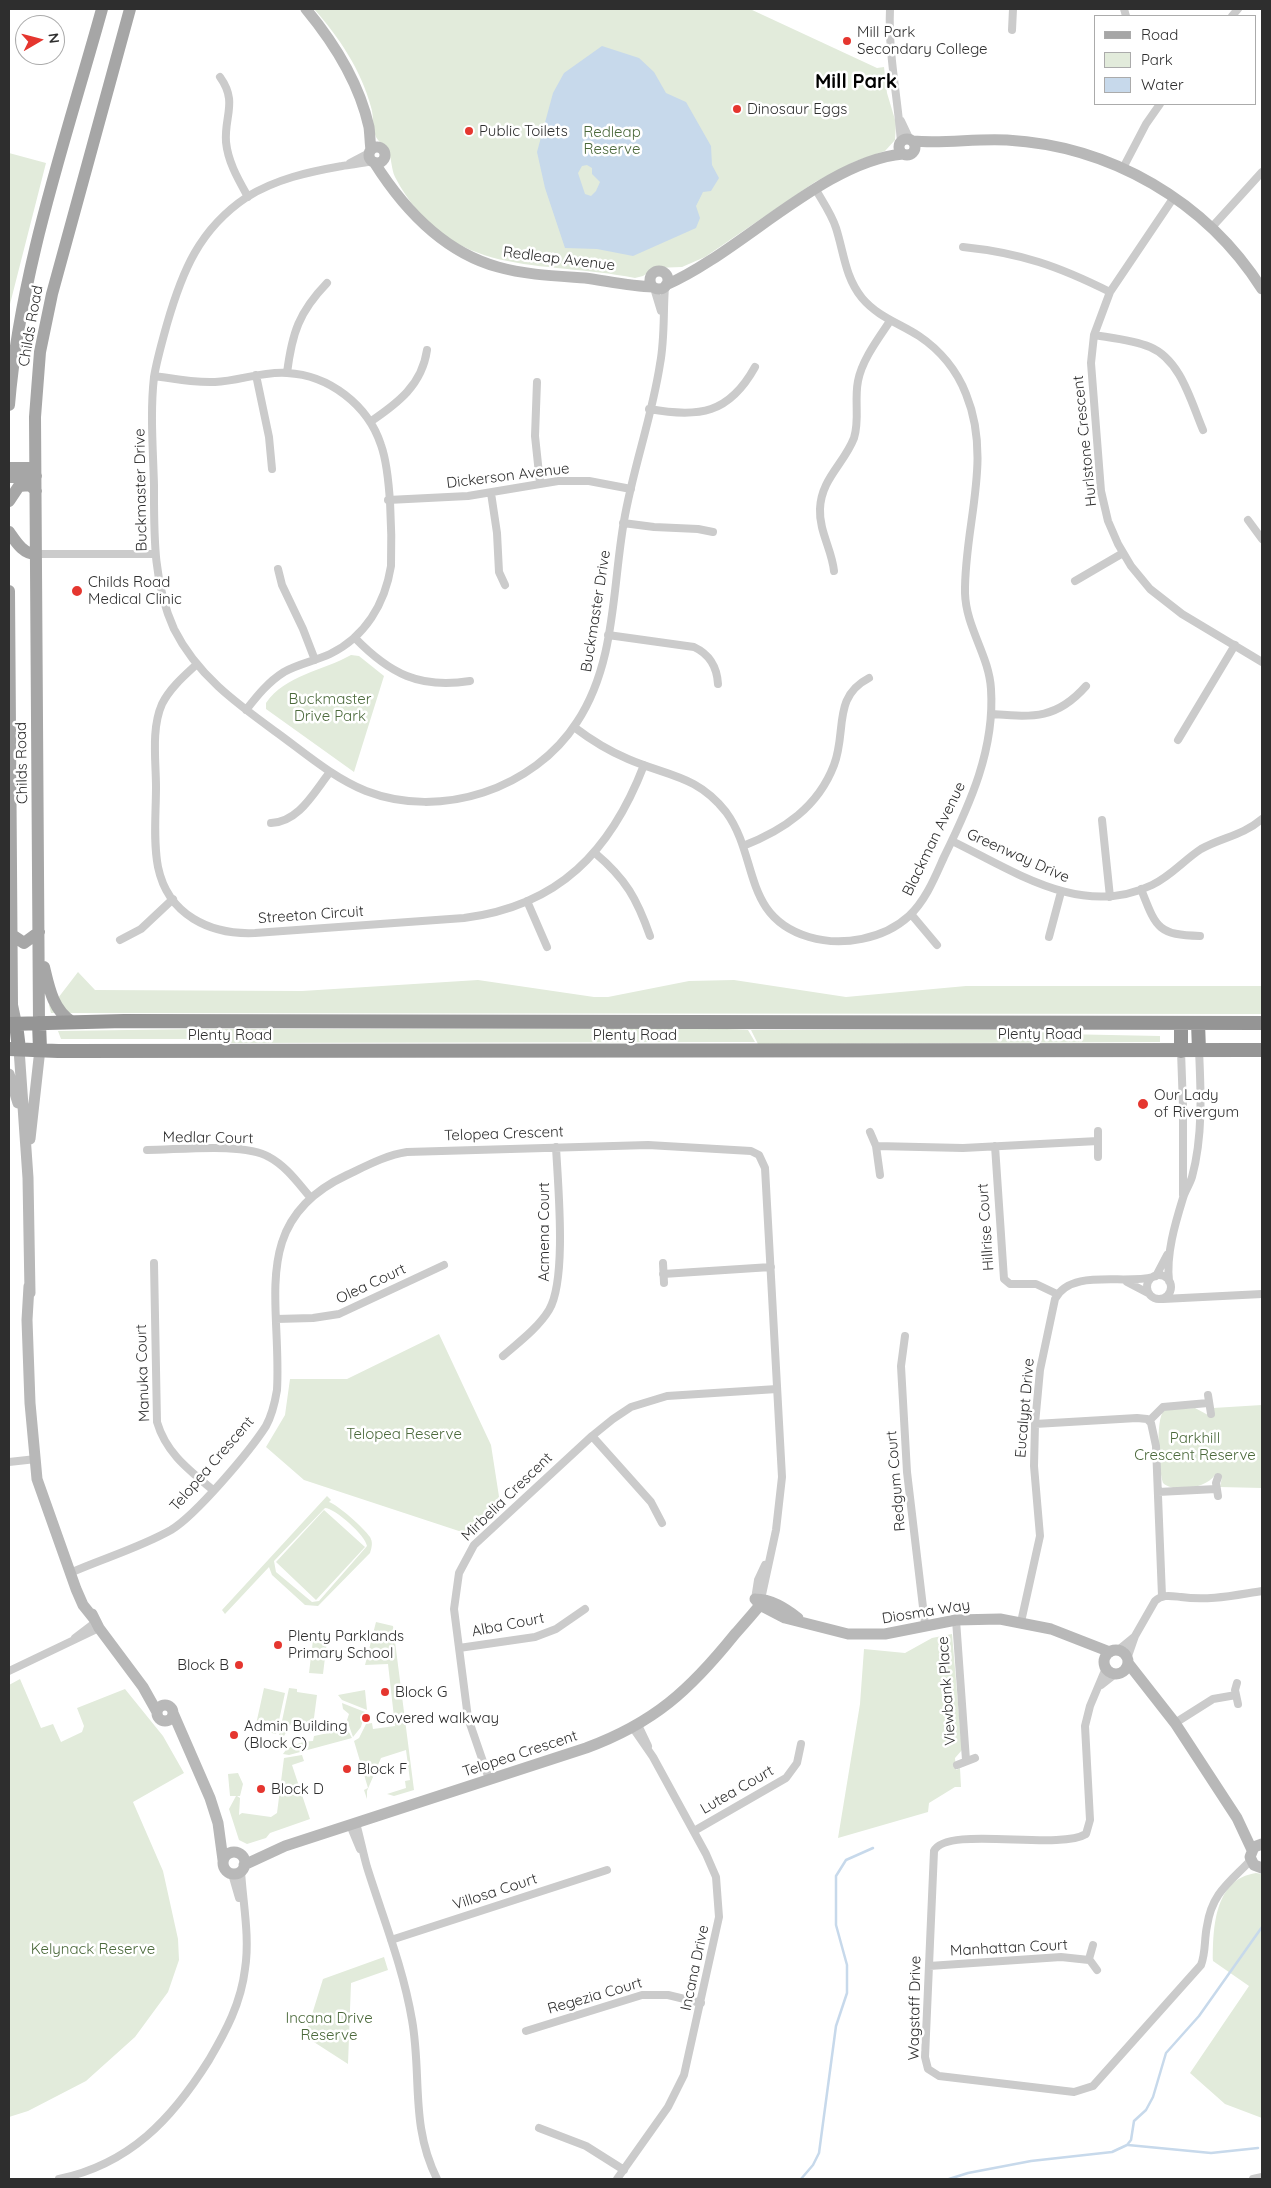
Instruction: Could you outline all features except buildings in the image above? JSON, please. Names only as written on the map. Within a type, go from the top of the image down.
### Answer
[{"type":"highway","name":"Plenty Road","points":[[12,1024],[72,1022],[1262,1023]]},
{"type":"highway","name":"Childs Road","points":[[39,1023],[40,1049]]},
{"type":"highway","points":[[1181,1023],[1181,1051]]},
{"type":"highway","points":[[1198,1023],[1199,1050]]},
{"type":"highway","name":"Childs Road","points":[[12,1024],[14,1049]]},
{"type":"highway","name":"Plenty Road","points":[[14,1049],[58,1051],[1262,1050]]},
{"type":"main road","name":"Childs Road","points":[[9,405],[13,358],[24,294],[102,9]]},
{"type":"main road","name":"Childs Road","points":[[39,1023],[35,417],[40,352],[52,294],[130,9]]},
{"type":"main road","points":[[9,468],[35,472]]},
{"type":"main road","points":[[9,477],[35,472]]},
{"type":"main road","points":[[9,501],[19,486],[30,485],[36,491]]},
{"type":"main road","points":[[9,532],[20,547],[29,554],[36,554]]},
{"type":"main road","name":"Childs Road","points":[[9,591],[12,935],[10,985],[12,1024]]},
{"type":"main road","points":[[12,935],[24,943],[39,932]]},
{"type":"main road","points":[[39,947],[54,1002],[64,1017],[72,1022]]},
{"type":"street","points":[[306,9],[332,42],[351,75],[369,129],[375,155]]},
{"type":"street","points":[[890,9],[892,71],[899,117],[907,145]]},
{"type":"street","points":[[1012,30],[1013,9]]},
{"type":"street","points":[[220,78],[226,86],[230,99],[226,140],[229,158],[248,197]]},
{"type":"street","points":[[1123,168],[1146,124],[1159,105]]},
{"type":"street","points":[[702,266],[655,272],[658,284],[702,266],[836,178],[907,145],[988,139],[1041,143],[1099,158],[1123,168],[1174,197],[1212,227],[1244,263],[1262,289]]},
{"type":"street","name":"Buckmaster Drive","points":[[375,155],[343,166],[288,178],[248,197],[215,224],[189,262],[175,296],[155,376],[155,554],[160,584],[168,614],[175,630],[197,664],[210,679],[246,710],[330,772],[363,789],[396,799],[429,801],[461,798],[495,789],[520,777],[548,756],[574,727],[597,686],[605,658],[623,523],[661,360],[662,315],[658,284]]},
{"type":"street","name":"Redleap Avenue","points":[[375,155],[396,191],[415,216],[444,242],[480,261],[520,272],[658,284]]},
{"type":"street","points":[[1212,227],[1262,172]]},
{"type":"street","name":"Blackman Avenue","points":[[574,727],[608,749],[644,765],[676,774],[702,790],[724,811],[743,846],[751,877],[760,899],[776,918],[797,932],[832,941],[863,938],[885,932],[911,914],[925,897],[952,841],[976,785],[987,744],[991,714],[990,676],[968,619],[965,596],[979,460],[970,407],[955,372],[939,353],[919,336],[890,322],[870,306],[850,279],[835,226],[816,190]]},
{"type":"street","name":"Hurlstone Crescent","points":[[1174,197],[1110,292],[1101,309],[1094,335],[1091,373],[1101,491],[1108,521],[1123,553],[1140,578],[1160,598],[1262,661]]},
{"type":"street","points":[[963,246],[1034,259],[1062,269],[1110,292]]},
{"type":"street","points":[[287,372],[293,338],[301,316],[312,298],[326,283]]},
{"type":"street","points":[[834,571],[832,556],[820,520],[821,496],[831,473],[846,454],[854,438],[858,419],[856,393],[860,373],[890,322]]},
{"type":"street","points":[[1094,335],[1143,345],[1165,356],[1175,368],[1203,430]]},
{"type":"street","points":[[370,422],[398,402],[414,384],[424,367],[426,350]]},
{"type":"street","points":[[649,409],[682,414],[716,408],[742,389],[755,366]]},
{"type":"street","points":[[155,376],[215,382],[287,372],[312,377],[336,388],[361,410],[370,422],[385,456],[391,555],[389,582],[379,607],[356,638],[336,651],[295,667],[274,679],[246,710]]},
{"type":"street","points":[[256,375],[267,428],[272,469]]},
{"type":"street","points":[[538,382],[534,436],[540,483]]},
{"type":"street","name":"Dickerson Avenue","points":[[388,500],[444,498],[491,493],[540,483],[590,481],[631,489]]},
{"type":"street","points":[[491,493],[500,572],[505,585]]},
{"type":"street","points":[[1248,520],[1262,539]]},
{"type":"street","points":[[623,523],[654,528],[698,529],[713,532]]},
{"type":"street","points":[[1074,581],[1123,553]]},
{"type":"street","points":[[36,554],[155,554]]},
{"type":"street","points":[[278,569],[282,585],[303,629],[315,660]]},
{"type":"street","points":[[608,635],[694,647],[701,650],[712,662],[718,684]]},
{"type":"street","points":[[356,638],[392,670],[417,680],[443,684],[470,681]]},
{"type":"street","points":[[1178,740],[1235,645]]},
{"type":"street","name":"Streeton Circuit","points":[[197,664],[169,694],[162,705],[156,726],[157,857],[162,880],[182,910],[201,924],[223,932],[241,934],[464,918],[496,912],[527,901],[562,882],[595,853],[625,809],[644,765]]},
{"type":"street","points":[[743,846],[783,828],[813,801],[835,764],[848,696],[856,685],[869,678]]},
{"type":"street","points":[[991,714],[1031,716],[1053,712],[1071,702],[1086,686]]},
{"type":"street","points":[[271,823],[285,820],[298,813],[330,772]]},
{"type":"street","name":"Greenway Drive","points":[[952,841],[1062,892],[1087,897],[1110,897],[1141,890],[1165,877],[1202,849],[1243,833],[1262,819]]},
{"type":"street","points":[[1102,820],[1110,897]]},
{"type":"street","points":[[595,853],[627,885],[636,899],[650,936]]},
{"type":"street","points":[[1141,890],[1153,917],[1162,929],[1180,936],[1200,936]]},
{"type":"street","points":[[1049,937],[1062,892]]},
{"type":"street","points":[[120,940],[141,929],[173,899]]},
{"type":"street","points":[[527,901],[547,947]]},
{"type":"street","points":[[911,914],[937,945]]},
{"type":"street","points":[[14,1049],[28,1178],[29,1286],[27,1320],[30,1403],[36,1458],[42,1478],[46,1506],[72,1577],[84,1594],[97,1623],[143,1687],[166,1713],[182,1737],[201,1773],[218,1823],[238,1863],[247,1950],[240,1995],[227,2028],[192,2088],[174,2112],[131,2148],[101,2165],[60,2179]]},
{"type":"street","points":[[28,1178],[40,1049]]},
{"type":"street","points":[[1163,1299],[1170,1292],[1169,1252],[1183,1197],[1191,1179],[1198,1139],[1199,1050]]},
{"type":"street","points":[[1181,1051],[1183,1197]]},
{"type":"street","points":[[9,1074],[22,1119]]},
{"type":"street","points":[[1098,1131],[1098,1157]]},
{"type":"street","points":[[870,1132],[876,1146],[880,1175]]},
{"type":"street","points":[[876,1146],[944,1148],[1098,1141]]},
{"type":"street","name":"Telopea Crescent","points":[[72,1577],[173,1529],[190,1516],[253,1443],[270,1417],[277,1390],[277,1261],[282,1240],[295,1213],[310,1197],[339,1179],[400,1153],[657,1145],[746,1150],[755,1152],[762,1159],[782,1477],[780,1511],[769,1560],[758,1580],[759,1601],[745,1612],[733,1637],[696,1681],[667,1706],[636,1726],[586,1748],[238,1863],[227,1854],[223,1860],[218,1823]]},
{"type":"street","name":"Hillrise Court","points":[[995,1146],[1004,1279],[1010,1284],[1036,1284],[1057,1294]]},
{"type":"street","name":"Acmena Court","points":[[503,1356],[539,1323],[557,1294],[560,1272],[556,1147]]},
{"type":"street","name":"Medlar Court","points":[[147,1150],[240,1149],[257,1152],[278,1162],[310,1197]]},
{"type":"street","points":[[1148,1293],[1147,1286],[1169,1252]]},
{"type":"street","name":"Manuka Court","points":[[154,1263],[157,1422],[165,1443],[171,1452],[213,1490]]},
{"type":"street","points":[[663,1263],[664,1283]]},
{"type":"street","name":"Olea Court","points":[[276,1319],[313,1318],[339,1314],[444,1265]]},
{"type":"street","points":[[663,1274],[770,1266]]},
{"type":"street","points":[[1057,1294],[1065,1286],[1076,1282],[1164,1276],[1182,1295],[1194,1298]]},
{"type":"street","points":[[1121,1280],[1156,1299],[1262,1294]]},
{"type":"street","name":"Eucalypt Drive","points":[[1021,1622],[1040,1536],[1034,1466],[1035,1424],[1042,1362],[1052,1307],[1057,1294]]},
{"type":"street","name":"Redgum Court","points":[[905,1336],[900,1356],[906,1455],[924,1624]]},
{"type":"street","name":"Mirbelia Crescent","points":[[489,1779],[468,1718],[454,1609],[459,1573],[468,1552],[491,1527],[592,1436],[622,1412],[658,1397],[777,1389]]},
{"type":"street","points":[[1162,1596],[1154,1432],[1150,1421],[1155,1412],[1163,1407],[1208,1399],[1211,1414]]},
{"type":"street","points":[[1035,1424],[1137,1418],[1150,1421]]},
{"type":"street","points":[[592,1436],[651,1502],[662,1524]]},
{"type":"street","points":[[9,1461],[36,1458]]},
{"type":"street","points":[[1158,1492],[1217,1492],[1218,1477]]},
{"type":"street","points":[[1258,1856],[1237,1818],[1175,1723],[1142,1684],[1116,1662],[1135,1636],[1155,1601],[1162,1596],[1206,1599],[1262,1590]]},
{"type":"street","name":"Diosma Way","points":[[759,1601],[785,1618],[828,1630],[861,1635],[885,1634],[924,1624],[956,1620],[987,1618],[1021,1622],[1050,1629],[1095,1645],[1116,1662]]},
{"type":"street","name":"Alba Court","points":[[459,1648],[541,1635],[556,1629],[585,1608]]},
{"type":"street","name":"Viewbank Place","points":[[956,1620],[966,1760]]},
{"type":"street","points":[[9,1671],[69,1642],[97,1623]]},
{"type":"street","name":"Wagstaff Drive","points":[[1135,1636],[1099,1687],[1090,1706],[1085,1726],[1090,1820],[1088,1832],[1084,1836],[1074,1838],[1040,1840],[979,1839],[946,1842],[937,1845],[933,1858],[926,2066],[930,2072],[939,2076],[1080,2092],[1098,2082],[1198,1969],[1204,1957],[1206,1930],[1213,1904],[1224,1886],[1258,1856]]},
{"type":"street","points":[[1237,1683],[1236,1694],[1238,1704]]},
{"type":"street","points":[[1175,1723],[1213,1699],[1236,1694]]},
{"type":"street","name":"Incana Drive","points":[[617,2179],[680,2087],[688,2064],[716,1939],[719,1902],[712,1866],[636,1726]]},
{"type":"street","name":"Lutea Court","points":[[694,1831],[786,1778],[797,1763],[801,1744]]},
{"type":"street","name":"Viewbank Place","points":[[957,1765],[975,1758]]},
{"type":"street","points":[[353,1824],[391,1940],[412,2022],[421,2136],[427,2157],[437,2179]]},
{"type":"street","name":"Villosa Court","points":[[391,1940],[607,1870]]},
{"type":"street","name":"Manhattan Court","points":[[1093,1945],[1090,1960],[1097,1970]]},
{"type":"street","name":"Manhattan Court","points":[[929,1966],[1061,1957],[1090,1960]]},
{"type":"street","name":"Regezia Court","points":[[526,2031],[642,1994],[668,1995],[701,2003]]},
{"type":"street","points":[[539,2128],[586,2146],[624,2170]]},
{"type":"street","points":[[1253,2179],[1262,2177]]},
{"type":"green space","name":"Redleap Reserve","points":[[314,9],[750,9],[877,68],[884,67],[887,93],[896,123],[895,140],[885,151],[856,161],[815,182],[705,257],[682,267],[655,268],[643,276],[635,278],[500,259],[470,250],[442,234],[417,210],[395,177],[387,149],[376,137],[367,93],[355,67],[332,31]]},
{"type":"green space","points":[[9,153],[46,163],[9,308]]},
{"type":"green space","name":"Buckmaster Drive Park","points":[[351,655],[359,656],[384,676],[354,772],[266,709],[266,703],[283,686],[305,674]]},
{"type":"green space","points":[[78,972],[95,990],[302,991],[478,980],[594,997],[608,997],[689,981],[734,980],[846,997],[966,986],[1262,986],[1262,1014],[51,1013],[49,1005],[55,1002]]},
{"type":"green space","points":[[198,1029],[727,1029],[748,1030],[755,1042],[227,1043],[190,1039],[61,1039],[58,1031]]},
{"type":"green space","points":[[751,1030],[1020,1030],[1060,1034],[1160,1036],[1160,1042],[758,1044]]},
{"type":"green space","name":"Telopea Reserve","points":[[439,1334],[491,1445],[500,1503],[468,1534],[304,1480],[266,1447],[285,1415],[290,1379],[347,1379]]},
{"type":"green space","name":"Parkhill Crescent Reserve","points":[[1262,1405],[1262,1488],[1220,1487],[1222,1477],[1215,1475],[1211,1480],[1190,1488],[1175,1488],[1163,1483],[1159,1457],[1159,1424],[1164,1410],[1195,1408],[1208,1415],[1213,1408]]},
{"type":"green space","points":[[327,1496],[331,1500],[329,1502],[351,1517],[371,1539],[370,1553],[318,1606],[305,1605],[272,1575],[269,1567],[225,1614],[222,1610]],"holes":[[[325,1508],[330,1509],[356,1530],[367,1546],[319,1601],[312,1602],[276,1572],[274,1561]]]},
{"type":"green space","points":[[324,1510],[365,1547],[316,1600],[276,1562]]},
{"type":"green space","points":[[376,1622],[393,1626],[414,1790],[394,1796],[387,1794],[406,1788],[405,1781],[410,1780],[406,1750],[381,1758],[367,1791],[367,1799],[364,1790],[368,1788],[354,1741],[359,1738],[366,1724],[372,1723],[373,1729],[395,1726],[388,1664],[365,1665]]},
{"type":"green space","points":[[952,1634],[962,1750],[955,1758],[956,1770],[960,1768],[961,1787],[955,1787],[929,1803],[928,1812],[838,1838],[860,1704],[864,1649],[905,1653],[932,1638]]},
{"type":"green space","points":[[313,1640],[327,1641],[323,1674],[309,1673]]},
{"type":"green space","name":"Kelynack Reserve","points":[[20,1679],[41,1728],[53,1724],[61,1742],[82,1732],[84,1726],[77,1708],[125,1689],[163,1736],[184,1773],[133,1802],[163,1871],[178,1939],[179,1960],[168,1992],[135,2037],[86,2081],[28,2111],[9,2117],[9,1685]]},
{"type":"green space","points":[[264,1688],[285,1693],[276,1734],[255,1729]]},
{"type":"green space","points":[[289,1688],[297,1689],[297,1692],[317,1695],[312,1733],[292,1730],[292,1722],[284,1736],[279,1735]]},
{"type":"green space","points":[[365,1690],[367,1710],[342,1700],[338,1695]]},
{"type":"green space","points":[[342,1703],[365,1712],[361,1727],[353,1737],[347,1720],[349,1714],[343,1709]]},
{"type":"green space","points":[[346,1727],[352,1738],[289,1755],[283,1754],[292,1746],[313,1741],[314,1736]]},
{"type":"green space","points":[[302,1755],[304,1761],[292,1765],[310,1819],[270,1833],[266,1838],[247,1844],[239,1840],[229,1809],[236,1796],[230,1796],[228,1774],[238,1773],[243,1784],[240,1796],[237,1796],[240,1798],[239,1815],[242,1813],[271,1817],[277,1813],[284,1758]]},
{"type":"green space","points":[[1256,1873],[1262,1874],[1262,2118],[1225,2104],[1190,2073],[1249,1986],[1213,1961],[1214,1935],[1219,1907],[1224,1895],[1242,1877]]},
{"type":"green space","name":"Incana Drive Reserve","points":[[384,1957],[388,1970],[351,1983],[348,2064],[303,2035],[309,2024],[323,1979]]},
{"type":"water","points":[[602,46],[639,58],[654,72],[666,93],[686,102],[711,146],[712,165],[719,178],[711,191],[703,192],[696,206],[700,218],[696,228],[633,256],[597,249],[565,248],[545,188],[537,152],[553,93],[564,73]],"holes":[[[587,165],[592,168],[592,174],[600,182],[596,191],[591,196],[585,194],[578,173],[582,166]]]},
{"type":"waterway","points":[[801,2179],[813,2165],[819,2153],[836,2026],[847,1993],[847,1965],[836,1925],[836,1876],[846,1860],[873,1848]]},
{"type":"waterway","points":[[949,2179],[968,2173],[1031,2161],[1112,2152],[1127,2145],[1131,2140],[1134,2121],[1146,2110],[1153,2097],[1166,2053],[1199,2016],[1262,1927]]},
{"type":"waterway","points":[[1128,2145],[1211,2153],[1258,2148]]},
{"type":"place","name":"Mill Park Secondary College","points":[[847,41]]},
{"type":"place","name":"Dinosaur Eggs","points":[[737,109]]},
{"type":"place","name":"Public Toilets","points":[[469,131]]},
{"type":"place","name":"Childs Road Medical Clinic","points":[[77,591]]},
{"type":"place","name":"Our Lady of Rivergum","points":[[1143,1104]]},
{"type":"place","name":"Plenty Parklands Primary School","points":[[278,1645]]},
{"type":"place","name":"Block B","points":[[239,1665]]},
{"type":"place","name":"Block G","points":[[385,1692]]},
{"type":"place","name":"Covered walkway","points":[[366,1718]]},
{"type":"place","name":"Admin Building (Block C)","points":[[234,1735]]},
{"type":"place","name":"Block F","points":[[347,1769]]},
{"type":"place","name":"Block D","points":[[261,1789]]},
{"type":"district","name":"Mill Park","points":[[856,82]]}]
